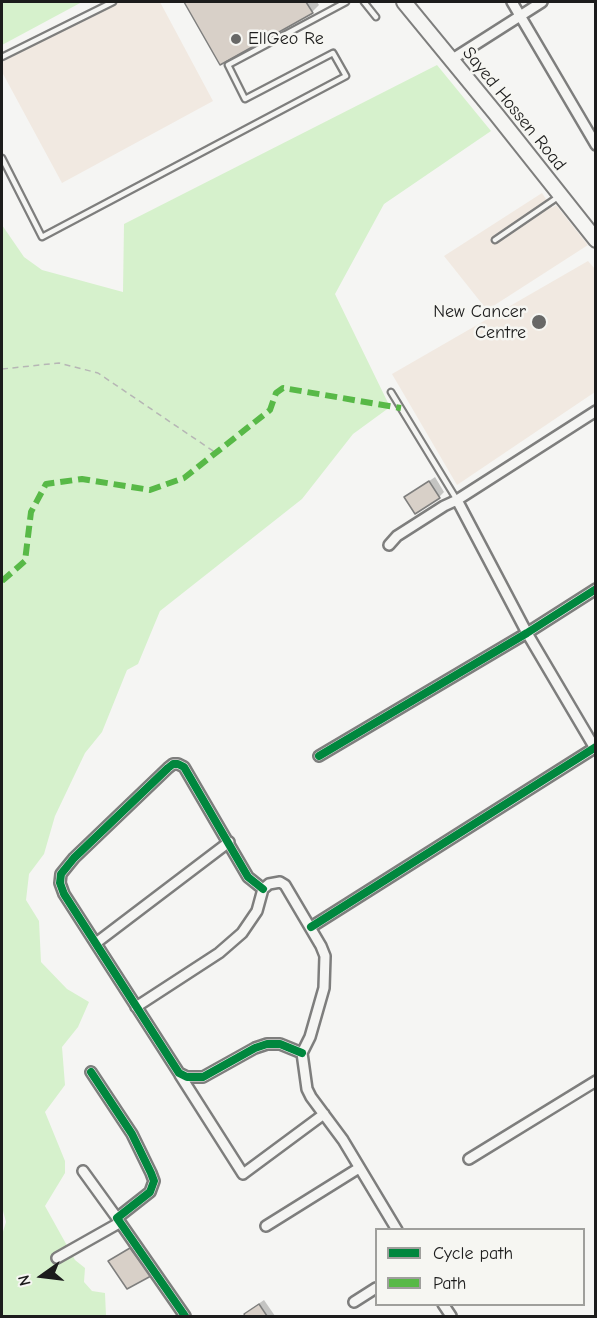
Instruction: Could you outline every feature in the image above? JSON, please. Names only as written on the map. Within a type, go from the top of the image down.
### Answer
[{"type":"main road","name":"Sayed Hossen Road","points":[[404,2],[596,240]]},
{"type":"street","points":[[512,2],[596,145]]},
{"type":"street","points":[[451,60],[542,2]]},
{"type":"street","points":[[389,544],[406,530],[444,506],[457,501],[596,411]]},
{"type":"street","points":[[311,927],[595,748],[527,633],[457,501]]},
{"type":"street","points":[[319,756],[596,590]]},
{"type":"street","points":[[263,889],[248,877],[184,767],[178,764],[173,764],[74,858],[61,874],[60,883],[64,894],[243,1174],[324,1114]]},
{"type":"street","points":[[96,943],[229,842]]},
{"type":"street","points":[[136,1007],[219,953],[242,933],[257,910],[263,889],[276,882],[285,885],[311,927],[325,956],[324,988],[310,1037],[302,1053],[307,1089],[396,1228]]},
{"type":"street","points":[[179,1073],[187,1077],[203,1077],[255,1048],[267,1044],[280,1044],[302,1053]]},
{"type":"street","points":[[57,1258],[118,1220],[150,1192],[154,1181],[132,1134],[91,1072]]},
{"type":"street","points":[[470,1159],[596,1081]]},
{"type":"street","points":[[266,1226],[359,1168]]},
{"type":"street","points":[[83,1171],[185,1317]]},
{"type":"street","points":[[354,1302],[375,1289]]},
{"type":"lane","points":[[2,57],[113,2]]},
{"type":"lane","points":[[2,158],[42,237],[346,76],[333,52],[245,99],[228,65],[346,2]]},
{"type":"lane","points":[[364,2],[376,16]]},
{"type":"lane","points":[[495,240],[561,195]]},
{"type":"lane","points":[[391,392],[457,501]]},
{"type":"path","points":[[2,369],[59,363],[98,373],[216,453]]},
{"type":"shaded area","points":[[113,2],[160,2],[213,101],[62,183],[2,72],[2,62]]},
{"type":"shaded area","points":[[542,193],[552,208],[556,205],[588,245],[487,310],[444,256]]},
{"type":"shaded area","name":"New Cancer Centre","points":[[588,261],[595,269],[595,392],[457,485],[392,374]]},
{"type":"green space","points":[[2,2],[82,2],[2,45]]},
{"type":"green space","points":[[437,65],[491,131],[384,204],[335,294],[390,407],[353,434],[302,499],[160,611],[138,664],[127,670],[102,732],[85,753],[55,816],[44,854],[29,874],[26,900],[39,921],[41,962],[67,989],[89,1002],[78,1027],[62,1047],[65,1085],[45,1112],[65,1161],[65,1173],[45,1206],[75,1260],[85,1268],[84,1282],[92,1291],[105,1293],[106,1316],[2,1316],[2,1235],[6,1222],[2,1207],[2,225],[24,257],[42,270],[123,292],[124,224]]},
{"type":"building","name":"EllGeo Re","points":[[184,2],[306,2],[313,13],[220,65]]},
{"type":"building","points":[[429,481],[440,498],[415,514],[404,497]]},
{"type":"building","points":[[130,1248],[151,1276],[127,1289],[108,1261]]},
{"type":"building","points":[[259,1304],[267,1316],[245,1316],[244,1314]]},
{"type":"marked path","points":[[2,581],[25,561],[31,512],[46,484],[82,479],[150,490],[184,478],[270,410],[276,393],[283,388],[401,408]]},
{"type":"cycle path","points":[[319,756],[527,633],[596,589]]},
{"type":"cycle path","points":[[311,927],[596,747]]},
{"type":"cycle path","points":[[263,889],[248,877],[184,767],[178,764],[173,764],[168,768],[74,858],[61,874],[60,883],[64,894],[179,1073],[187,1077],[203,1077],[255,1048],[267,1044],[280,1044],[302,1053]]},
{"type":"cycle path","points":[[91,1072],[132,1134],[154,1181],[150,1192],[117,1218],[185,1316]]},
{"type":"place","name":"EllGeo Re","points":[[236,39]]},
{"type":"place","name":"New Cancer Centre","points":[[539,322]]}]
